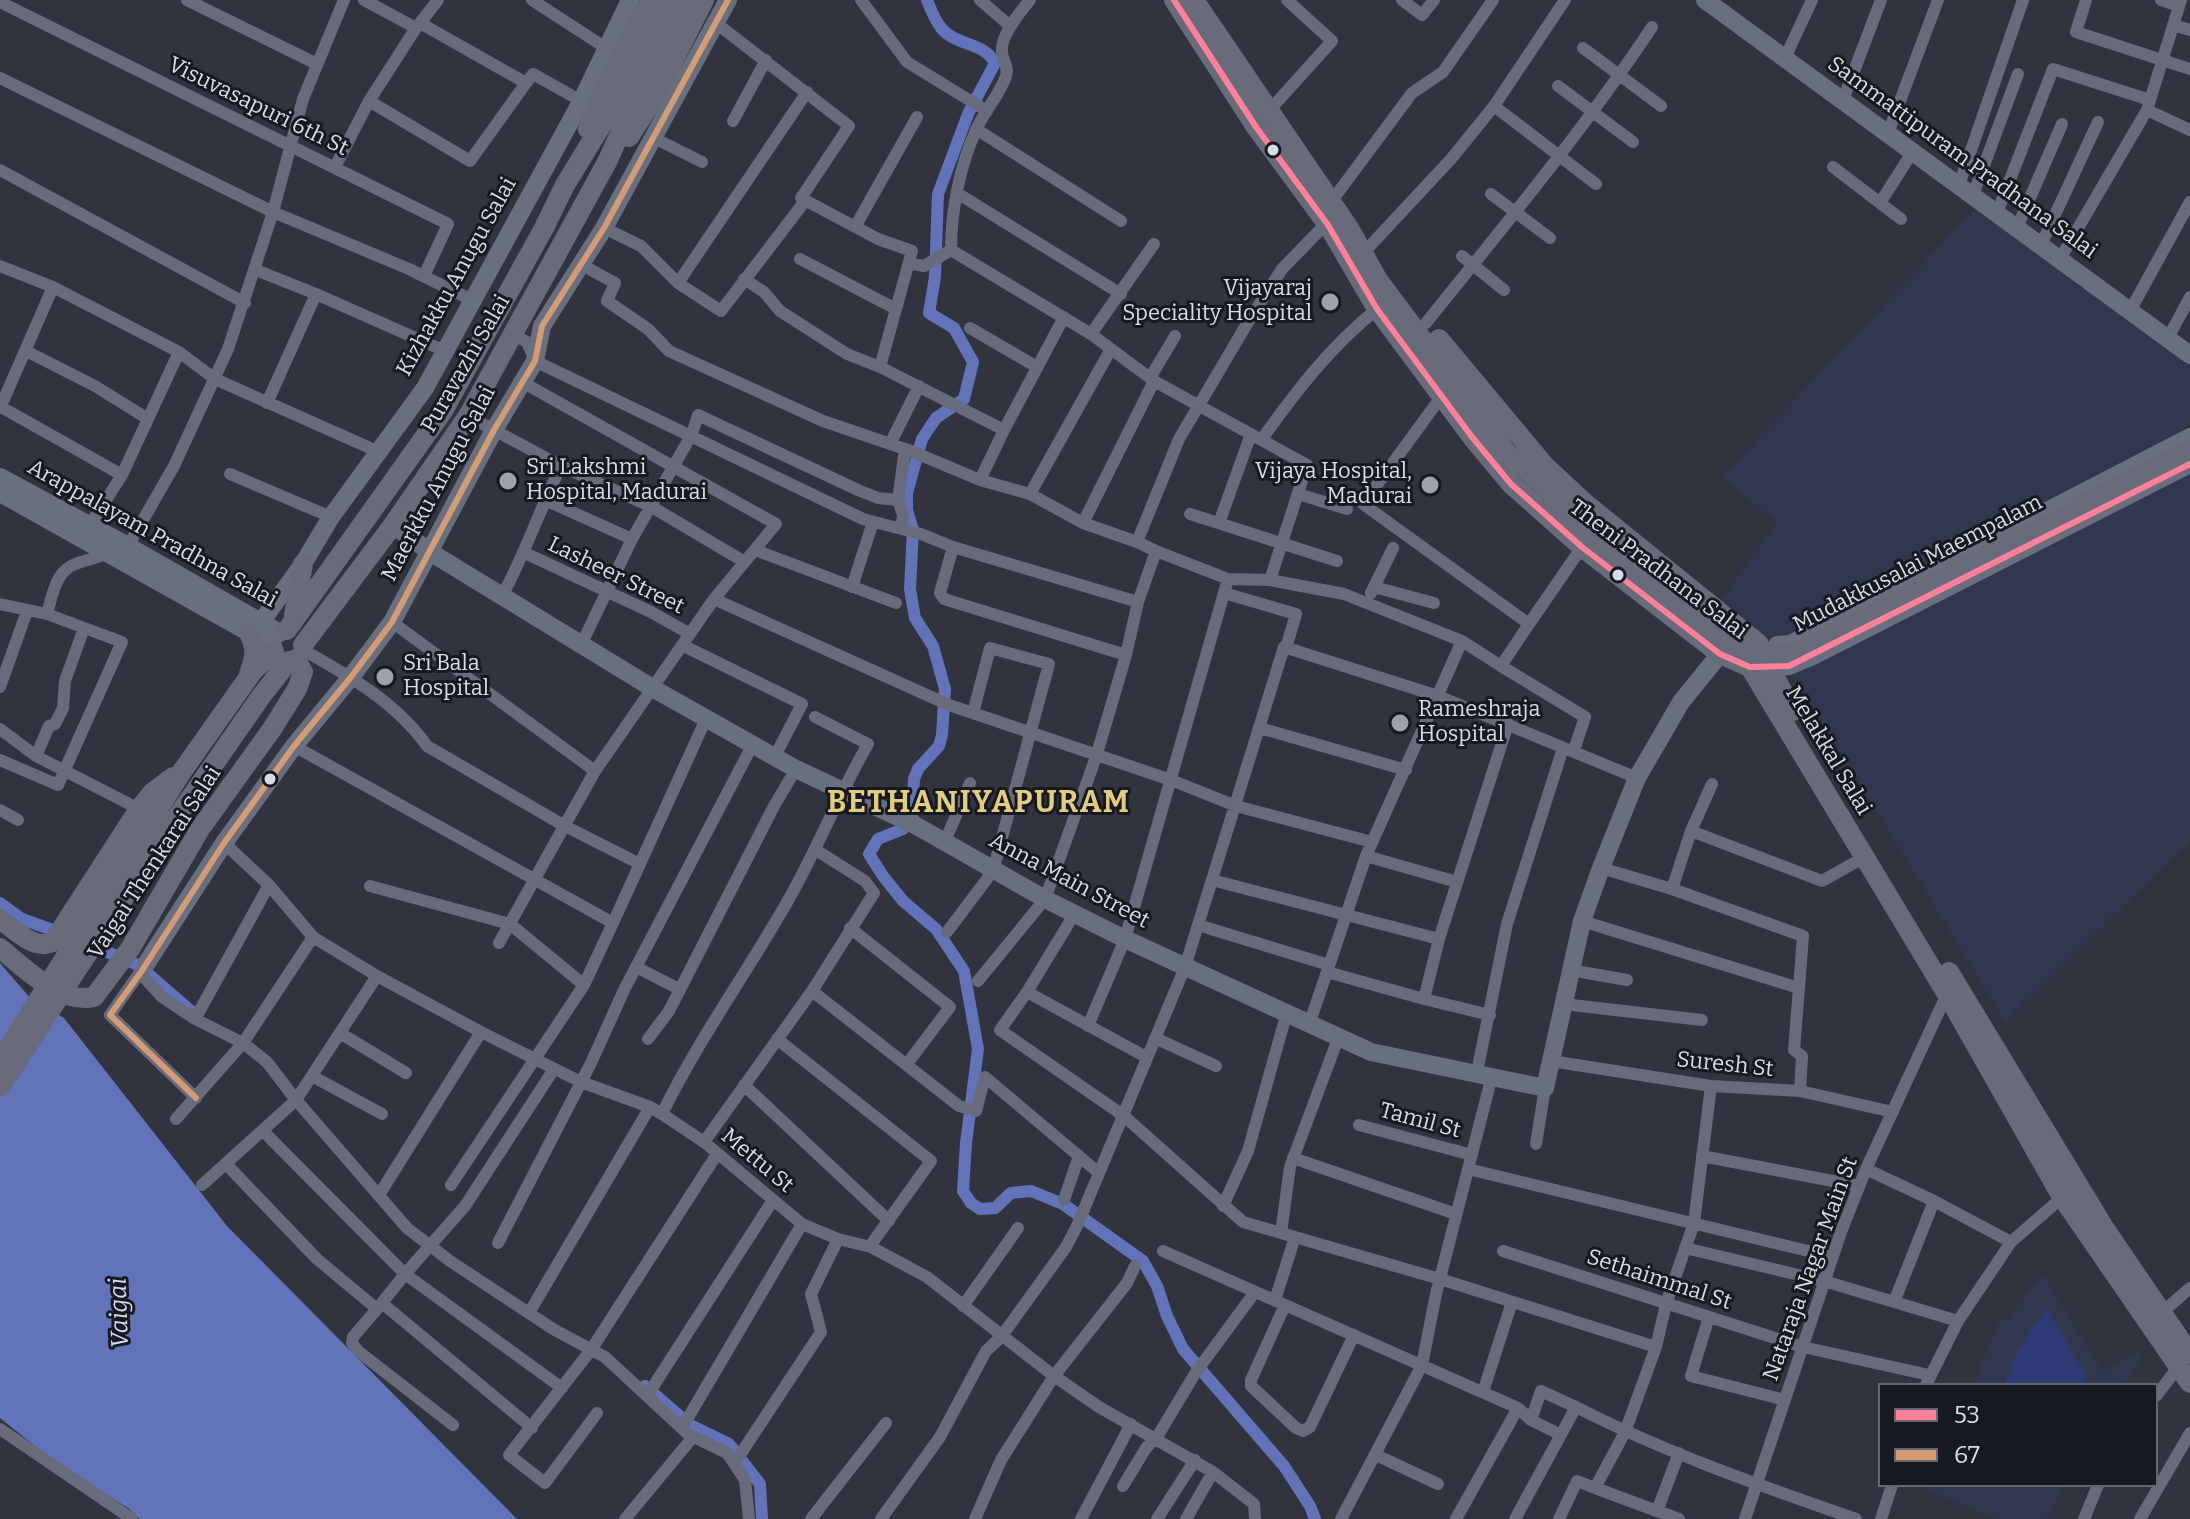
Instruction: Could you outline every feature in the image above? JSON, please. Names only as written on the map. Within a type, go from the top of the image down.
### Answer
[{"type":"main road","points":[[596,107],[651,0]]},
{"type":"main road","points":[[596,107],[671,0]]},
{"type":"main road","name":"Puravazhi Salai","points":[[63,976],[76,939],[183,770],[248,678],[288,644],[393,525],[468,416],[607,162],[640,89],[688,0]]},
{"type":"main road","points":[[607,162],[632,134],[656,95],[704,0]]},
{"type":"main road","name":"Theni Pradhana Salai","points":[[1174,0],[1256,127],[1336,221],[1369,247],[1426,323],[1544,465],[1593,509],[1759,644]]},
{"type":"main road","name":"Theni Pradhana Salai","points":[[1197,2],[1336,221],[1378,280]]},
{"type":"main road","name":"Puravazhi Salai","points":[[76,939],[262,695],[288,644],[443,411],[544,228],[596,107]]},
{"type":"main road","name":"Theni Pradhana Salai","points":[[1336,221],[1377,309],[1441,397],[1511,484],[1582,547],[1720,654],[1759,668]]},
{"type":"main road","name":"Mudakkusalai Maempalam","points":[[1378,280],[1507,453],[1588,526],[1730,643],[1755,652],[1793,654],[2190,451]]},
{"type":"main road","name":"Vaigai Thenkarai Salai","points":[[0,948],[34,976],[75,998],[94,997],[118,968],[200,829],[297,689],[303,672],[288,644],[303,564]]},
{"type":"main road","points":[[248,678],[255,658],[255,628]]},
{"type":"main road","points":[[1759,644],[1759,668]]},
{"type":"main road","name":"Melakkal Salai","points":[[1759,668],[1863,858],[2071,1192],[2156,1317],[2186,1368]]},
{"type":"main road","name":"Melakkal Salai","points":[[1759,668],[1875,851],[2071,1192]]},
{"type":"main road","name":"Vaigai Thenkarai Salai","points":[[0,919],[40,945],[76,939],[139,809],[152,793],[183,770]]},
{"type":"main road","points":[[0,1061],[63,976]]},
{"type":"main road","points":[[0,1087],[63,976]]},
{"type":"street","points":[[187,0],[317,64]]},
{"type":"street","points":[[128,546],[174,466],[215,379],[256,270],[303,99],[344,0]]},
{"type":"street","points":[[364,0],[526,83]]},
{"type":"street","points":[[335,167],[369,101],[418,25],[438,0]]},
{"type":"street","points":[[532,0],[606,48]]},
{"type":"street","name":"Kizhakku Anugu Salai","points":[[255,628],[425,388],[474,301],[596,107],[606,48],[630,0]]},
{"type":"street","name":"Maerkku Anugu Salai","points":[[142,970],[224,843],[294,746],[392,622],[494,430],[535,361],[542,326],[604,228],[728,0]]},
{"type":"street","points":[[861,0],[907,62],[984,108]]},
{"type":"street","points":[[980,0],[1009,25]]},
{"type":"street","points":[[948,252],[957,193],[976,129],[984,108],[999,95],[1008,71],[1001,50],[1009,25],[1030,0]]},
{"type":"street","points":[[1268,112],[1332,41],[1287,0]]},
{"type":"street","points":[[1402,0],[1422,15],[1434,0]]},
{"type":"street","points":[[1137,542],[1179,439],[1282,269],[1336,221],[1412,93],[1443,72],[1493,0]]},
{"type":"street","points":[[1369,247],[1451,159],[1494,106],[1565,0]]},
{"type":"street","name":"Sammattipuram Pradhana Salai","points":[[1705,0],[2190,355]]},
{"type":"street","points":[[1785,58],[1812,0]]},
{"type":"street","points":[[1843,100],[1881,0]]},
{"type":"street","points":[[1888,133],[1938,0]]},
{"type":"street","points":[[2086,0],[2076,32],[2190,69]]},
{"type":"street","points":[[2060,259],[2148,105],[2180,3],[2161,0]]},
{"type":"street","points":[[1966,190],[2020,1]]},
{"type":"street","name":"Visuvasapuri 6th St","points":[[0,2],[448,224],[424,276]]},
{"type":"street","points":[[716,23],[849,126],[801,198],[878,239],[912,251],[880,367]]},
{"type":"street","points":[[2173,25],[2190,30]]},
{"type":"street","points":[[1426,323],[1560,157],[1652,27]]},
{"type":"street","points":[[1583,48],[1661,106]]},
{"type":"street","points":[[733,121],[766,60]]},
{"type":"street","points":[[1997,213],[2053,69],[2148,105],[2190,130]]},
{"type":"street","points":[[369,101],[470,161],[533,74],[596,107]]},
{"type":"street","points":[[1966,190],[2018,74]]},
{"type":"street","points":[[0,78],[273,212],[424,276],[474,301]]},
{"type":"street","points":[[1558,86],[1633,142]]},
{"type":"street","points":[[678,283],[807,92]]},
{"type":"street","points":[[1494,106],[1596,184]]},
{"type":"street","points":[[855,227],[917,117]]},
{"type":"street","points":[[2041,245],[2098,122]]},
{"type":"street","points":[[2017,228],[2062,124]]},
{"type":"street","points":[[976,129],[1121,221]]},
{"type":"street","points":[[654,138],[702,162]]},
{"type":"street","points":[[1880,203],[1913,151]]},
{"type":"street","points":[[1833,167],[1901,219]]},
{"type":"street","points":[[0,170],[245,303]]},
{"type":"street","points":[[957,193],[1121,294]]},
{"type":"street","points":[[1491,194],[1550,238]]},
{"type":"street","points":[[604,228],[641,246],[678,283],[721,311],[805,201]]},
{"type":"street","points":[[2130,311],[2190,202]]},
{"type":"street","points":[[1091,334],[1154,244]]},
{"type":"street","points":[[909,263],[924,266],[948,252]]},
{"type":"street","points":[[948,252],[1064,317],[1152,379],[1307,465],[1270,580]]},
{"type":"street","points":[[1462,256],[1504,290]]},
{"type":"street","points":[[800,259],[896,309]]},
{"type":"street","points":[[582,265],[615,283],[607,301],[648,329],[669,351],[823,421],[980,480],[1030,494],[1083,523],[1228,579],[1270,580],[1344,594],[1462,641],[1585,717],[1568,749],[1507,924],[1490,1015],[1485,1074],[1472,1155],[1440,1279],[1422,1365],[1345,1518]]},
{"type":"street","points":[[0,266],[53,287],[179,352],[215,379],[379,452]]},
{"type":"street","points":[[256,270],[445,351]]},
{"type":"street","points":[[744,279],[764,292],[780,311],[847,354],[880,367],[1004,430]]},
{"type":"street","points":[[53,287],[26,351],[4,389],[0,408],[122,475]]},
{"type":"street","points":[[267,403],[316,294]]},
{"type":"street","points":[[2168,338],[2190,297]]},
{"type":"street","points":[[1219,523],[1256,436],[1305,378],[1350,331],[1377,309]]},
{"type":"street","points":[[980,480],[1064,317]]},
{"type":"street","points":[[970,328],[1037,367]]},
{"type":"street","points":[[512,334],[527,342],[535,361],[692,434],[822,501],[873,522],[1138,602]]},
{"type":"street","points":[[1083,523],[1175,336]]},
{"type":"street","points":[[1030,494],[1111,349]]},
{"type":"street","points":[[26,351],[95,386],[148,419]]},
{"type":"street","points":[[90,525],[122,475],[179,352]]},
{"type":"street","points":[[499,943],[595,771],[714,599],[776,524],[522,382]]},
{"type":"street","points":[[890,444],[919,386]]},
{"type":"street","points":[[1441,397],[1363,504],[1529,624]]},
{"type":"street","points":[[582,643],[632,539],[692,434],[698,415],[858,490],[878,498],[898,500]]},
{"type":"street","points":[[468,416],[561,466],[652,507],[743,561]]},
{"type":"street","name":"Theni Pradhana Salai","points":[[1759,644],[1790,644],[2190,437]]},
{"type":"street","points":[[903,529],[898,500],[913,453]]},
{"type":"street","points":[[1759,668],[1789,666],[1813,656],[2190,464]]},
{"type":"street","points":[[502,596],[525,553],[561,466]]},
{"type":"street","points":[[230,474],[331,517]]},
{"type":"street","name":"Arappalayam Pradhna Salai","points":[[0,477],[128,546],[255,628]]},
{"type":"street","name":"Arappalayam Pradhna Salai","points":[[0,493],[108,553],[288,644]]},
{"type":"street","points":[[1298,494],[1347,509]]},
{"type":"street","points":[[545,500],[632,539]]},
{"type":"street","points":[[1190,514],[1337,561]]},
{"type":"street","points":[[852,587],[873,522]]},
{"type":"street","name":"Anna Main Street","points":[[393,525],[430,552],[706,719],[796,769],[945,841],[993,871],[1125,939],[1371,1052],[1545,1088]]},
{"type":"street","points":[[953,547],[942,581],[940,593],[944,599],[1126,655]]},
{"type":"street","points":[[1501,666],[1582,547]]},
{"type":"street","points":[[1366,603],[1393,548]]},
{"type":"street","points":[[755,550],[896,603]]},
{"type":"street","points":[[978,981],[1045,899],[1096,757],[1138,602],[1156,551]]},
{"type":"street","points":[[47,614],[60,573],[75,563],[108,553]]},
{"type":"street","name":"Lasheer Street","points":[[525,553],[651,612],[687,640],[802,704],[775,756]]},
{"type":"street","points":[[1088,1026],[1125,939],[1228,579]]},
{"type":"street","points":[[1374,587],[1434,603]]},
{"type":"street","points":[[881,1519],[940,1437],[986,1351],[1001,1337],[1066,1247],[1185,967],[1296,614],[1224,593]]},
{"type":"street","points":[[714,599],[949,705],[1171,780],[1236,806],[1372,842]]},
{"type":"street","points":[[0,604],[47,614],[122,642],[58,785],[0,760]]},
{"type":"street","points":[[0,687],[27,611]]},
{"type":"street","points":[[392,622],[595,771]]},
{"type":"street","points":[[36,756],[49,726],[55,724],[63,708],[65,681],[84,628]]},
{"type":"street","points":[[1310,1022],[1366,856],[1462,641]]},
{"type":"street","points":[[288,644],[351,677],[413,726],[427,746],[563,825],[640,864]]},
{"type":"street","points":[[947,932],[993,871],[1049,664],[990,648],[973,713]]},
{"type":"street","points":[[1286,648],[1438,696],[1637,778]]},
{"type":"street","points":[[1536,1144],[1570,970],[1582,921],[1601,868],[1637,778],[1681,702],[1720,654]]},
{"type":"street","points":[[662,1114],[682,1074],[789,900],[816,850],[842,790],[868,744],[815,717]]},
{"type":"street","points":[[451,1185],[584,985],[706,719]]},
{"type":"street","points":[[1424,999],[1439,939],[1508,724]]},
{"type":"street","points":[[1260,728],[1406,770]]},
{"type":"street","points":[[0,729],[36,756],[139,809]]},
{"type":"street","points":[[498,1243],[636,967],[753,744]]},
{"type":"street","points":[[294,746],[613,923]]},
{"type":"street","points":[[648,1039],[669,1011],[796,769]]},
{"type":"street","points":[[945,841],[970,783]]},
{"type":"street","points":[[1672,889],[1691,831],[1712,784]]},
{"type":"street","points":[[0,810],[18,820]]},
{"type":"street","points":[[1691,831],[1822,881],[1863,858]]},
{"type":"street","name":"Mettu St","points":[[224,843],[269,885],[313,937],[377,976],[554,1069],[650,1107],[704,1142],[802,1224],[838,1239],[870,1246],[927,1277],[1054,1376],[1213,1472],[1254,1504],[1255,1519]]},
{"type":"street","points":[[704,1142],[812,991],[874,893],[865,881],[816,850]]},
{"type":"street","points":[[1366,856],[1457,882]]},
{"type":"street","points":[[1601,868],[1672,889],[1803,936],[1794,1050],[1802,1056],[1800,1091]]},
{"type":"street","points":[[1212,880],[1439,939]]},
{"type":"street","points":[[197,1015],[269,885]]},
{"type":"street","points":[[370,886],[510,924],[584,985]]},
{"type":"street","points":[[1075,913],[1000,1030],[1124,1116],[1243,1222],[1440,1279],[1656,1347]]},
{"type":"street","points":[[1582,921],[1799,988]]},
{"type":"street","points":[[1198,925],[1424,999],[1490,1015]]},
{"type":"street","points":[[850,928],[950,1007],[907,1064]]},
{"type":"street","points":[[176,1119],[244,1040],[313,937]]},
{"type":"street","points":[[636,967],[679,989]]},
{"type":"street","points":[[196,1098],[110,1015],[142,970],[162,997],[244,1040],[267,1062],[380,1192],[407,1228],[531,1310],[593,1346],[684,1424],[693,1437],[737,1459],[745,1480],[749,1519]]},
{"type":"street","points":[[1570,970],[1627,980]]},
{"type":"street","points":[[202,1185],[298,1097],[377,976]]},
{"type":"street","points":[[812,991],[959,1106],[976,1111],[985,1077],[1099,1173]]},
{"type":"street","points":[[1027,992],[1146,1057]]},
{"type":"street","name":"Nataraja Nagar Main St","points":[[1745,1519],[1859,1186],[1947,994]]},
{"type":"street","points":[[1563,1004],[1702,1020]]},
{"type":"street","points":[[1223,1206],[1248,1151],[1287,1012]]},
{"type":"street","points":[[380,1192],[481,1032]]},
{"type":"street","points":[[340,1033],[406,1073]]},
{"type":"street","points":[[1281,1233],[1293,1158],[1339,1036]]},
{"type":"street","points":[[1155,1038],[1216,1066]]},
{"type":"street","points":[[777,1039],[931,1161],[870,1246]]},
{"type":"street","name":"Suresh St","points":[[1551,1061],[1711,1086],[1800,1091],[1893,1112]]},
{"type":"street","points":[[453,1425],[358,1351],[352,1343],[405,1274],[465,1206],[554,1069]]},
{"type":"street","points":[[312,1076],[382,1114]]},
{"type":"street","points":[[744,1085],[889,1221]]},
{"type":"street","points":[[1595,1488],[1625,1432],[1656,1347],[1666,1304],[1694,1223],[1711,1086]]},
{"type":"street","points":[[531,1310],[650,1107]]},
{"type":"street","name":"Tamil St","points":[[1359,1125],[1472,1155]]},
{"type":"street","points":[[263,1131],[405,1274],[562,1388]]},
{"type":"street","points":[[597,1413],[545,1483],[509,1455],[593,1346],[717,1154]]},
{"type":"street","points":[[1064,1200],[1079,1156]]},
{"type":"street","points":[[1702,1156],[1859,1186]]},
{"type":"street","points":[[1293,1158],[1456,1214]]},
{"type":"street","points":[[226,1164],[317,1259],[532,1428]]},
{"type":"street","points":[[1468,1169],[1833,1257]]},
{"type":"street","points":[[1866,1169],[2011,1242]]},
{"type":"street","points":[[1928,1380],[1958,1321],[2011,1242],[2071,1192]]},
{"type":"street","points":[[649,1393],[773,1200]]},
{"type":"street","points":[[1894,1302],[1934,1201]]},
{"type":"street","points":[[684,1424],[802,1224]]},
{"type":"street","points":[[963,1306],[1018,1228]]},
{"type":"street","points":[[1295,1237],[1280,1302],[1251,1386],[1303,1431],[1310,1427],[1354,1335]]},
{"type":"street","points":[[737,1459],[821,1332],[811,1294],[838,1239]]},
{"type":"street","points":[[1685,1248],[1824,1281],[1958,1321]]},
{"type":"street","points":[[1163,1251],[1518,1408],[1531,1420],[1561,1435]]},
{"type":"street","name":"Sethaimmal St","points":[[1503,1251],[1803,1347],[1928,1380]]},
{"type":"street","points":[[975,1519],[1001,1460],[1054,1376],[1127,1283],[1135,1266]]},
{"type":"street","points":[[2156,1317],[2190,1288]]},
{"type":"street","points":[[1123,1486],[1196,1372],[1255,1292]]},
{"type":"street","points":[[1483,1392],[1512,1302]]},
{"type":"street","points":[[1709,1317],[1691,1376],[1785,1400]]},
{"type":"street","points":[[2158,1394],[2186,1368]]},
{"type":"street","points":[[1531,1420],[1541,1391],[1625,1432],[1755,1484],[1856,1519]]},
{"type":"street","points":[[1515,1519],[1576,1407]]},
{"type":"street","points":[[1456,1519],[1518,1408]]},
{"type":"street","points":[[811,1519],[886,1423]]},
{"type":"street","points":[[1081,1519],[1131,1424]]},
{"type":"street","points":[[0,1429],[132,1519]]},
{"type":"street","points":[[2140,1519],[2190,1433]]},
{"type":"street","points":[[625,1519],[693,1437]]},
{"type":"street","points":[[1657,1511],[1679,1453]]},
{"type":"street","points":[[1376,1455],[1438,1484]]},
{"type":"street","points":[[1157,1519],[1195,1460]]},
{"type":"street","points":[[1186,1519],[1213,1472]]},
{"type":"street","points":[[1559,1519],[1577,1481],[1679,1519]]},
{"type":"street","points":[[1881,1519],[1891,1487]]},
{"type":"street","points":[[2084,1519],[2097,1487]]},
{"type":"street","points":[[1631,1519],[1637,1504]]},
{"type":"shaded area","points":[[1981,202],[2190,360],[2190,424],[1784,636],[1761,635],[1719,602],[1777,523],[1722,477]]},
{"type":"shaded area","points":[[2190,469],[2190,841],[2005,1022],[1792,672]]},
{"type":"shaded area","points":[[2043,1274],[2102,1371],[2138,1352],[2143,1358],[2124,1383],[1973,1383],[2000,1319],[2008,1319]]},
{"type":"shaded area","points":[[2046,1308],[2087,1377],[2083,1383],[2005,1383],[2017,1352]]},
{"type":"shaded area","points":[[1928,1487],[2064,1487],[2046,1519],[1997,1519],[1927,1490]]},
{"type":"water","name":"Vaigai","points":[[0,963],[31,999],[64,1018],[227,1226],[517,1519],[140,1519],[128,1508],[64,1469],[0,1418]]},
{"type":"waterway","points":[[927,0],[942,29],[955,39],[984,51],[995,63],[968,114],[938,194],[935,277],[929,313],[954,328],[973,362],[964,399],[936,418],[922,439],[907,493],[907,510],[913,530],[910,589],[915,618],[933,646],[945,689],[942,735],[939,746],[918,769],[914,779],[912,817],[903,829],[878,839],[869,854],[903,901],[936,929],[964,971],[978,1049],[963,1191],[971,1203],[980,1209],[995,1208],[1011,1193],[1031,1191],[1063,1204],[1143,1261],[1157,1286],[1183,1349],[1284,1466],[1315,1519]]},
{"type":"waterway","points":[[0,903],[22,919],[64,934]]},
{"type":"waterway","points":[[88,944],[138,965],[192,1012]]},
{"type":"waterway","points":[[645,1386],[690,1425],[729,1444],[760,1484],[762,1519]]},
{"type":"transit line","name":"67","points":[[196,1098],[110,1015],[224,843],[294,746],[392,622],[494,430],[535,361],[542,326],[604,228],[728,0]]},
{"type":"transit line","name":"53","points":[[1174,0],[1256,127],[1328,225],[1377,309],[1511,484],[1582,547],[1720,654],[1750,667],[1789,666],[2190,464]]},
{"type":"place","name":"Vijayaraj Speciality Hospital","points":[[1330,302]]},
{"type":"place","name":"Sri Lakshmi Hospital, Madurai","points":[[508,481]]},
{"type":"place","name":"Vijaya Hospital, Madurai","points":[[1430,485]]},
{"type":"place","name":"Sri Bala Hospital","points":[[385,677]]},
{"type":"place","name":"Rameshraja Hospital","points":[[1400,723]]},
{"type":"district","name":"BETHANIYAPURAM","points":[[979,804]]}]
